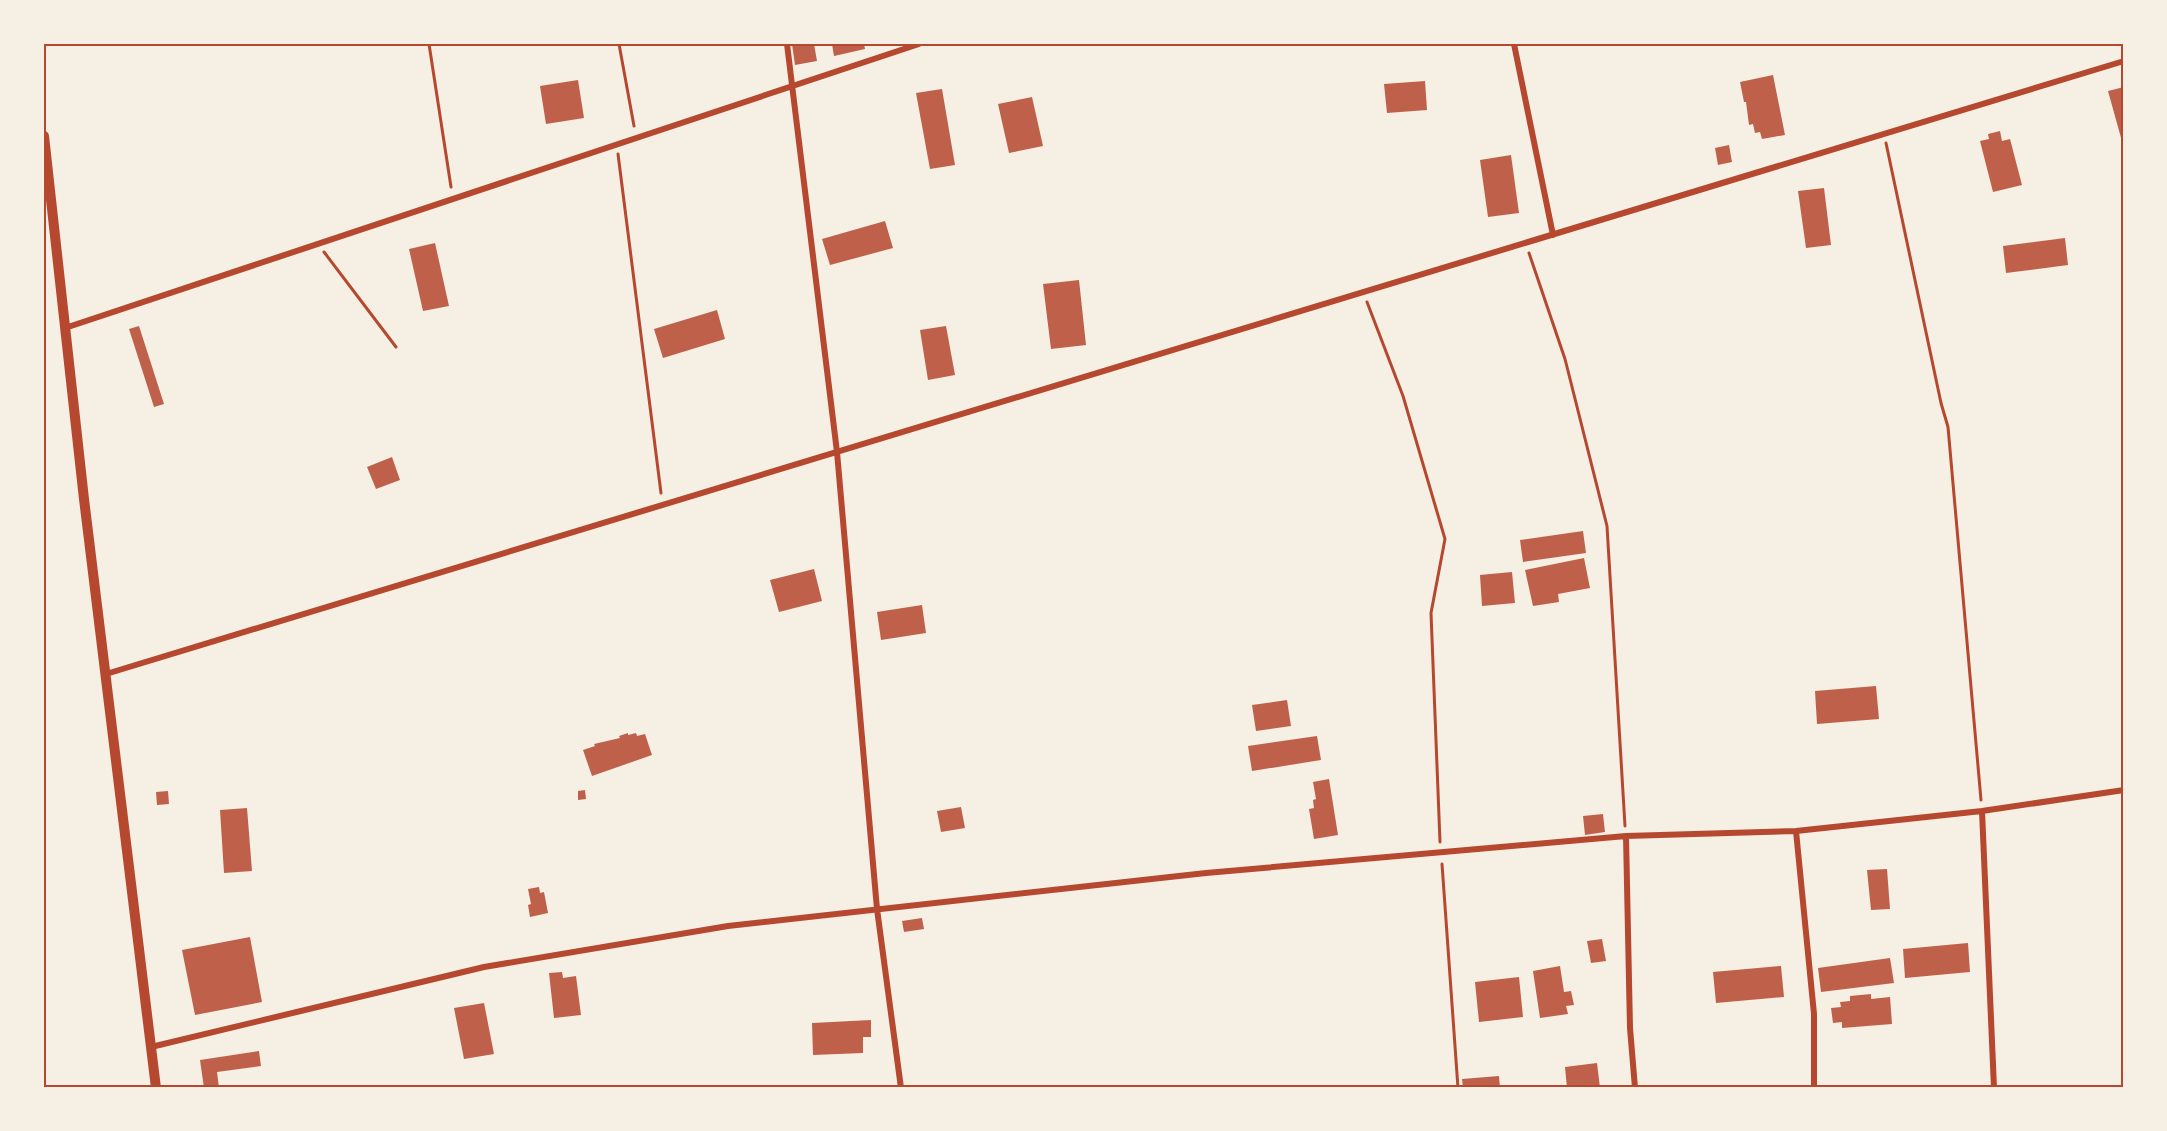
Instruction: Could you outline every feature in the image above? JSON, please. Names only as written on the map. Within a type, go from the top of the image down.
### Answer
[{"type":"street","points":[[787,44],[837,452],[878,909],[901,1088]]},
{"type":"street","points":[[65,328],[919,44]]},
{"type":"street","points":[[1514,44],[1552,234]]},
{"type":"street","points":[[105,674],[2124,61]]},
{"type":"street","points":[[44,136],[105,674],[156,1088]]},
{"type":"street","points":[[151,1047],[484,967],[728,926],[1206,873],[1441,852],[1626,836],[1796,831],[1982,811],[2124,790]]},
{"type":"street","points":[[1982,811],[1994,1088]]},
{"type":"street","points":[[1796,831],[1814,1014],[1814,1088]]},
{"type":"street","points":[[1626,836],[1629,1028],[1635,1088]]},
{"type":"path","points":[[429,44],[453,198]]},
{"type":"path","points":[[619,44],[636,137]]},
{"type":"path","points":[[1884,134],[1948,427],[1982,811]]},
{"type":"path","points":[[616,144],[663,505]]},
{"type":"path","points":[[317,243],[396,347]]},
{"type":"path","points":[[1525,243],[1565,359],[1607,526],[1626,836]]},
{"type":"path","points":[[1363,292],[1403,396],[1445,539],[1431,614],[1441,852],[1458,1088]]},
{"type":"building","points":[[792,44],[814,44],[817,61],[795,65]]},
{"type":"building","points":[[832,44],[864,44],[865,49],[834,56]]},
{"type":"building","points":[[1773,75],[1785,135],[1762,139],[1760,132],[1755,133],[1753,124],[1749,125],[1740,82]]},
{"type":"building","points":[[578,80],[584,118],[546,124],[540,86]]},
{"type":"building","points":[[1425,81],[1427,110],[1387,113],[1384,84]]},
{"type":"building","points":[[2124,87],[2124,145],[2123,145],[2108,91]]},
{"type":"building","points":[[942,89],[955,165],[930,169],[916,93]]},
{"type":"building","points":[[1032,97],[1043,146],[1009,153],[998,104]]},
{"type":"building","points":[[2000,131],[2002,141],[2010,139],[2022,185],[1993,192],[1980,141],[1989,139],[1988,134]]},
{"type":"building","points":[[1729,145],[1732,162],[1718,165],[1715,148]]},
{"type":"building","points":[[1511,155],[1519,213],[1488,217],[1480,160]]},
{"type":"building","points":[[1824,188],[1831,245],[1806,248],[1798,191]]},
{"type":"building","points":[[885,221],[893,248],[830,265],[822,239]]},
{"type":"building","points":[[2065,238],[2068,265],[2006,273],[2003,246]]},
{"type":"building","points":[[435,243],[449,306],[423,311],[409,249]]},
{"type":"building","points":[[1079,280],[1086,345],[1051,349],[1043,284]]},
{"type":"building","points":[[717,310],[725,339],[663,358],[654,329]]},
{"type":"building","points":[[139,326],[164,404],[154,407],[129,329]]},
{"type":"building","points":[[946,326],[955,375],[928,380],[920,330]]},
{"type":"building","points":[[392,457],[400,480],[376,489],[367,467]]},
{"type":"building","points":[[1583,531],[1586,553],[1523,562],[1520,540]]},
{"type":"building","points":[[1584,558],[1590,588],[1558,594],[1559,602],[1533,606],[1525,570]]},
{"type":"building","points":[[814,569],[822,601],[779,612],[770,580]]},
{"type":"building","points":[[1512,572],[1515,603],[1482,606],[1480,575]]},
{"type":"building","points":[[922,605],[926,633],[881,640],[877,612]]},
{"type":"building","points":[[1876,686],[1879,719],[1817,724],[1815,691]]},
{"type":"building","points":[[1287,700],[1291,726],[1256,731],[1252,705]]},
{"type":"building","points":[[628,733],[628,735],[636,733],[637,736],[645,734],[652,755],[592,776],[583,750],[595,746],[594,744],[620,738],[619,736]]},
{"type":"building","points":[[1317,736],[1321,760],[1252,771],[1248,746]]},
{"type":"building","points":[[1329,779],[1338,835],[1314,839],[1309,809],[1314,808],[1313,800],[1316,799],[1313,782]]},
{"type":"building","points":[[585,790],[586,799],[578,800],[578,791]]},
{"type":"building","points":[[168,791],[169,804],[157,805],[156,792]]},
{"type":"building","points":[[961,807],[965,828],[941,832],[937,811]]},
{"type":"building","points":[[247,808],[252,871],[224,873],[220,810]]},
{"type":"building","points":[[1603,814],[1605,832],[1585,835],[1583,816]]},
{"type":"building","points":[[1887,869],[1890,909],[1871,910],[1867,870]]},
{"type":"building","points":[[539,887],[540,893],[544,892],[548,913],[530,917],[528,905],[531,904],[528,889]]},
{"type":"building","points":[[922,918],[924,929],[904,932],[902,921]]},
{"type":"building","points":[[250,937],[262,1002],[195,1015],[182,950]]},
{"type":"building","points":[[1602,939],[1606,961],[1591,963],[1587,941]]},
{"type":"building","points":[[1968,943],[1970,972],[1905,978],[1903,949]]},
{"type":"building","points":[[1890,958],[1894,983],[1821,992],[1818,968]]},
{"type":"building","points":[[1560,966],[1564,992],[1571,991],[1574,1005],[1566,1006],[1568,1014],[1540,1018],[1533,971]]},
{"type":"building","points":[[1781,966],[1784,997],[1716,1003],[1713,972]]},
{"type":"building","points":[[562,972],[563,978],[576,976],[581,1015],[554,1018],[549,973]]},
{"type":"building","points":[[1519,977],[1523,1017],[1479,1022],[1475,982]]},
{"type":"building","points":[[1871,994],[1871,999],[1890,997],[1892,1024],[1842,1028],[1842,1022],[1833,1023],[1831,1008],[1841,1007],[1840,1002],[1850,1001],[1850,996]]},
{"type":"building","points":[[484,1003],[494,1054],[464,1059],[454,1008]]},
{"type":"building","points":[[871,1020],[871,1037],[863,1037],[863,1053],[813,1055],[812,1023]]},
{"type":"building","points":[[259,1051],[261,1066],[217,1072],[219,1088],[204,1088],[200,1060]]},
{"type":"building","points":[[1597,1063],[1600,1088],[1567,1088],[1565,1067]]},
{"type":"building","points":[[1499,1076],[1500,1088],[1463,1088],[1462,1079]]}]
